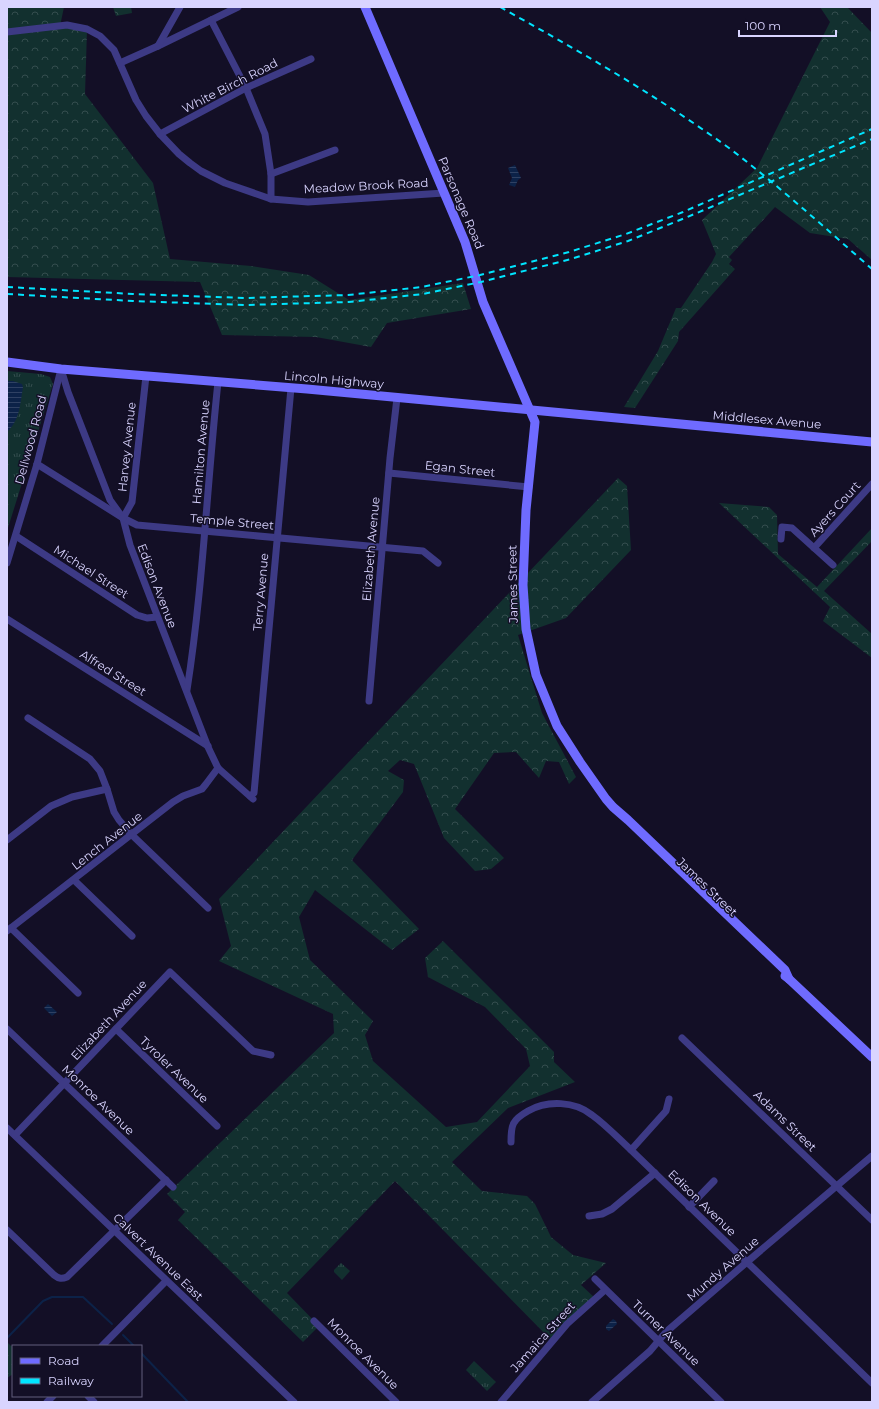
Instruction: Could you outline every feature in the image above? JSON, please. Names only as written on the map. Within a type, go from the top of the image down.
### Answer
[{"type":"street","points":[[158,46],[180,7]]},
{"type":"street","points":[[120,63],[238,7]]},
{"type":"street","name":"Parsonage Road","points":[[365,7],[465,242],[485,308],[505,356],[531,410]]},
{"type":"street","points":[[211,20],[246,88],[265,134],[271,174],[271,199]]},
{"type":"street","name":"Meadow Brook Road","points":[[7,32],[62,25],[83,28],[96,34],[110,46],[120,63],[141,108],[160,134],[178,154],[201,171],[225,183],[271,199],[308,202],[444,193]]},
{"type":"street","name":"White Birch Road","points":[[160,134],[246,88],[311,59]]},
{"type":"street","points":[[271,174],[336,150]]},
{"type":"street","name":"Lincoln Highway","points":[[7,362],[61,369],[291,388],[659,422]]},
{"type":"street","name":"Dellwood Road","points":[[7,563],[37,464],[61,369]]},
{"type":"street","name":"Edison Avenue","points":[[61,369],[68,392],[110,500],[123,518],[130,545],[208,746],[218,768],[252,798]]},
{"type":"street","name":"Harvey Avenue","points":[[123,518],[132,502],[146,376]]},
{"type":"street","name":"Hamilton Avenue","points":[[187,690],[206,530],[218,382]]},
{"type":"street","name":"Terry Avenue","points":[[252,798],[254,792],[291,388]]},
{"type":"street","name":"Elizabeth Avenue","points":[[369,701],[382,547],[397,398]]},
{"type":"street","name":"James Street","points":[[531,410],[535,422],[524,541],[523,604],[526,629],[536,675],[557,726],[617,816],[780,974],[789,979],[872,1057]]},
{"type":"street","name":"Middlesex Avenue","points":[[659,422],[872,442]]},
{"type":"street","name":"Temple Street","points":[[37,464],[123,518],[137,525],[206,530],[423,551],[438,563]]},
{"type":"street","name":"Egan Street","points":[[389,473],[529,487]]},
{"type":"street","name":"Ayers Court","points":[[814,548],[872,484]]},
{"type":"street","name":"Ayers Court","points":[[781,539],[782,527],[792,528],[833,565]]},
{"type":"street","name":"Michael Street","points":[[16,536],[137,615],[147,618],[157,617]]},
{"type":"street","name":"Alfred Street","points":[[7,619],[208,746]]},
{"type":"street","points":[[28,718],[90,758],[100,771],[114,812],[132,835],[208,908]]},
{"type":"street","name":"Lench Avenue","points":[[9,930],[173,802],[202,789],[218,768]]},
{"type":"street","points":[[7,840],[51,806],[72,797],[107,789]]},
{"type":"street","points":[[74,880],[132,936]]},
{"type":"street","points":[[9,930],[78,993]]},
{"type":"street","name":"Elizabeth Avenue","points":[[15,1135],[170,972],[253,1051],[271,1055]]},
{"type":"street","name":"Monroe Avenue","points":[[7,1029],[173,1187]]},
{"type":"street","name":"Tyroler Avenue","points":[[116,1029],[217,1126]]},
{"type":"street","name":"Adams Street","points":[[682,1038],[872,1220]]},
{"type":"street","points":[[630,1150],[666,1111],[669,1099]]},
{"type":"street","name":"Edison Avenue","points":[[511,1142],[511,1128],[514,1122],[520,1115],[542,1105],[562,1104],[581,1109],[592,1114],[872,1383]]},
{"type":"street","name":"Calvert Avenue East","points":[[8,1130],[15,1135],[294,1402]]},
{"type":"street","name":"Mundy Avenue","points":[[592,1402],[650,1351],[666,1332],[872,1156]]},
{"type":"street","points":[[589,1216],[602,1214],[612,1209],[655,1173]]},
{"type":"street","points":[[7,1230],[54,1275],[60,1279],[67,1277],[166,1180]]},
{"type":"street","points":[[689,1206],[714,1181]]},
{"type":"street","name":"Turner Avenue","points":[[595,1279],[716,1400]]},
{"type":"street","points":[[103,1345],[166,1281]]},
{"type":"street","name":"Jamaica Street","points":[[501,1402],[567,1324],[605,1290]]},
{"type":"street","name":"Monroe Avenue","points":[[314,1321],[396,1402]]},
{"type":"green space","points":[[7,7],[64,7],[60,26],[87,30],[85,94],[153,183],[170,259],[251,266],[309,275],[349,300],[463,283],[471,309],[387,323],[371,347],[316,337],[222,335],[200,282],[7,277]]},
{"type":"green space","points":[[113,7],[131,7],[132,13],[116,16]]},
{"type":"green space","points":[[820,7],[847,7],[872,33],[872,260],[848,239],[810,233],[775,207],[729,257],[732,260],[729,264],[735,269],[679,332],[678,341],[635,408],[624,407],[658,351],[676,308],[681,308],[716,254],[702,220],[757,168],[830,22]]},
{"type":"green space","points":[[7,371],[41,374],[50,377],[53,384],[7,531]]},
{"type":"green space","points":[[618,478],[627,486],[631,550],[566,618],[518,635],[542,713],[576,777],[569,784],[559,762],[546,761],[539,778],[516,752],[494,753],[455,809],[504,858],[491,869],[475,871],[444,838],[414,764],[400,760],[388,771],[404,780],[403,792],[352,860],[419,929],[392,950],[315,890],[299,917],[310,960],[373,1021],[365,1035],[373,1061],[446,1127],[477,1122],[530,1066],[526,1049],[485,1007],[428,977],[425,958],[443,941],[554,1052],[554,1062],[575,1082],[508,1108],[452,1162],[482,1191],[527,1196],[535,1204],[551,1237],[573,1255],[606,1263],[581,1285],[595,1298],[552,1341],[395,1181],[287,1293],[319,1326],[303,1342],[178,1220],[185,1212],[167,1194],[334,1033],[333,1014],[219,961],[231,946],[219,899]]},
{"type":"green space","points":[[719,503],[769,507],[777,515],[778,554],[817,587],[872,528],[872,541],[824,591],[872,634],[872,658],[823,621],[830,607]]},
{"type":"green space","points":[[341,1263],[350,1271],[342,1280],[334,1272],[334,1270]]},
{"type":"green space","points":[[7,1342],[12,1347],[12,1375],[7,1378]]},
{"type":"green space","points":[[474,1361],[496,1382],[487,1391],[466,1370]]},
{"type":"water","points":[[515,165],[521,178],[518,180],[515,187],[509,185],[512,178],[508,168]]},
{"type":"water","points":[[7,381],[22,384],[23,387],[17,417],[7,432]]},
{"type":"water","points":[[48,1004],[57,1012],[52,1016],[44,1008]]},
{"type":"water","points":[[613,1319],[617,1324],[609,1331],[606,1329],[606,1326]]},
{"type":"waterway","points":[[7,1338],[43,1301],[52,1297],[83,1297],[112,1324]]},
{"type":"waterway","points":[[123,1335],[133,1345]]},
{"type":"waterway","points":[[142,1354],[188,1402]]},
{"type":"railway","points":[[500,7],[617,74],[674,110],[729,148],[802,207],[872,269]]},
{"type":"railway","points":[[7,287],[245,298],[348,295],[422,287],[480,275],[569,252],[626,234],[683,212],[872,129]]},
{"type":"railway","points":[[7,294],[245,305],[349,302],[423,294],[481,282],[571,259],[628,241],[872,139]]}]
